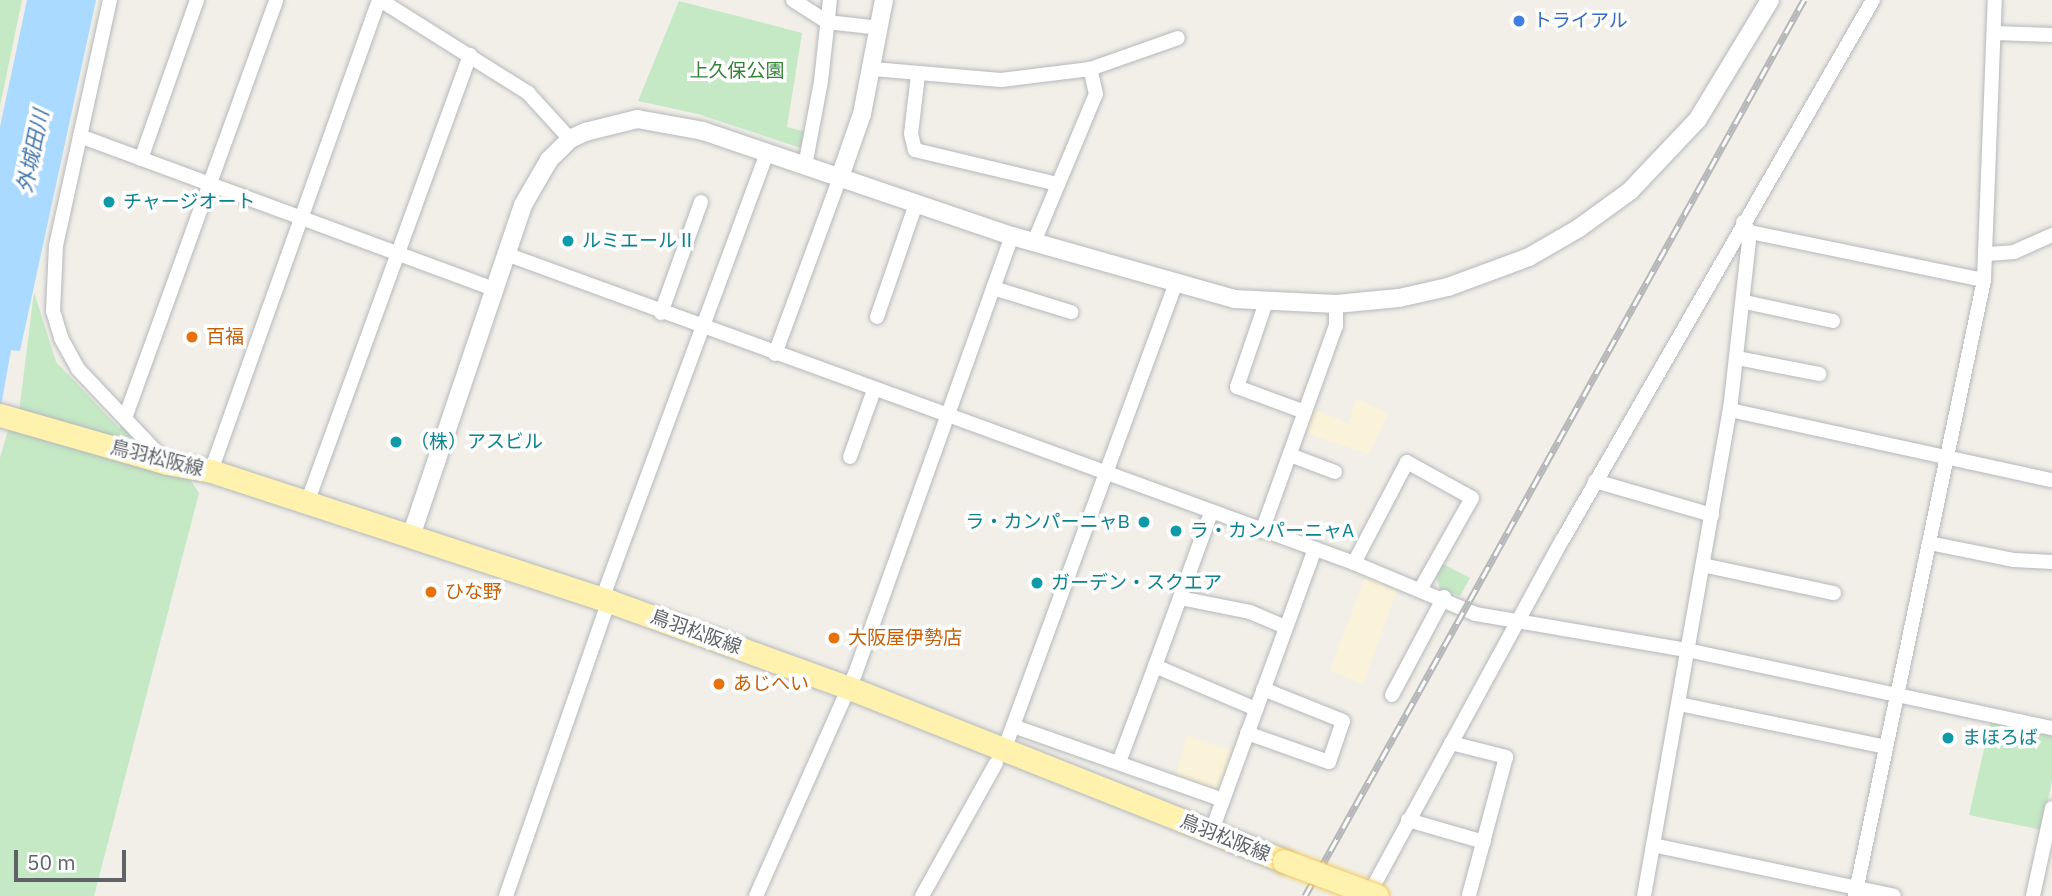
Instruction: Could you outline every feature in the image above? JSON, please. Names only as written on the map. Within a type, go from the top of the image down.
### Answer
[{"type":"main road","name":"鳥羽松阪線","points":[[8,417],[167,464],[211,471],[307,503],[412,533],[605,600],[847,687],[1377,896]]},
{"type":"street","points":[[110,0],[53,264],[54,318],[78,369],[167,464]]},
{"type":"street","points":[[141,159],[197,0]]},
{"type":"street","points":[[125,418],[276,0]]},
{"type":"street","points":[[211,471],[379,0],[528,93],[570,139]]},
{"type":"street","points":[[793,0],[827,22],[880,28]]},
{"type":"street","points":[[805,166],[821,82],[830,0]]},
{"type":"street","points":[[775,354],[840,177],[873,69],[884,0]]},
{"type":"street","points":[[412,533],[506,254],[536,181],[570,139],[601,125],[637,119],[703,131],[1012,236],[1175,285],[1234,299],[1336,304],[1424,294],[1478,278],[1553,245],[1605,210],[1648,174],[1698,119],[1770,0]]},
{"type":"street","points":[[1368,896],[1595,481],[1746,227],[1873,0]]},
{"type":"street","points":[[1856,892],[1984,280],[1995,0]]},
{"type":"street","points":[[1994,33],[2052,35]]},
{"type":"street","points":[[873,69],[918,75],[1001,80],[1090,69],[1178,37]]},
{"type":"street","points":[[307,503],[470,55]]},
{"type":"street","points":[[1034,242],[1097,94],[1090,69]]},
{"type":"street","points":[[918,75],[911,134],[915,150],[1058,184]]},
{"type":"street","points":[[80,136],[494,289]]},
{"type":"street","points":[[506,896],[605,600],[767,154]]},
{"type":"street","points":[[661,313],[701,201]]},
{"type":"street","points":[[877,317],[916,204]]},
{"type":"street","points":[[1746,227],[1984,280]]},
{"type":"street","points":[[1644,896],[1730,411],[1745,302],[1746,227]]},
{"type":"street","points":[[1987,254],[2014,252],[2052,235]]},
{"type":"street","points":[[756,896],[847,687],[1012,236]]},
{"type":"street","points":[[506,254],[946,417],[1354,563],[1444,597],[1476,614],[1516,623],[1687,650],[2052,728]]},
{"type":"street","points":[[1007,742],[1175,285]]},
{"type":"street","points":[[993,288],[1071,312]]},
{"type":"street","points":[[1267,299],[1237,387],[1305,412]]},
{"type":"street","points":[[1745,302],[1833,321]]},
{"type":"street","points":[[1262,531],[1336,326],[1336,304]]},
{"type":"street","points":[[1737,358],[1819,374]]},
{"type":"street","points":[[850,457],[874,390]]},
{"type":"street","points":[[1730,411],[2052,480]]},
{"type":"street","points":[[1290,455],[1335,472]]},
{"type":"street","points":[[1354,563],[1407,462],[1472,498],[1421,588]]},
{"type":"street","points":[[1595,481],[1712,515]]},
{"type":"street","points":[[1119,762],[1211,513]]},
{"type":"street","points":[[1929,543],[2014,560],[2052,562]]},
{"type":"street","points":[[1215,822],[1315,550]]},
{"type":"street","points":[[1703,565],[1834,593]]},
{"type":"street","points":[[1392,695],[1444,597]]},
{"type":"street","points":[[1180,598],[1250,612],[1285,626]]},
{"type":"street","points":[[1155,666],[1256,709]]},
{"type":"street","points":[[1247,733],[1329,762],[1343,721],[1264,690]]},
{"type":"street","points":[[1679,704],[1886,747]]},
{"type":"street","points":[[1013,726],[1223,800]]},
{"type":"street","points":[[1451,743],[1506,757],[1469,895]]},
{"type":"street","points":[[922,896],[996,763]]},
{"type":"street","points":[[2033,896],[2052,808]]},
{"type":"street","points":[[1408,820],[1484,842]]},
{"type":"street","points":[[1653,845],[1856,892],[1894,896]]},
{"type":"green space","points":[[0,0],[22,0],[0,106]]},
{"type":"green space","name":"上久保公園","points":[[679,1],[802,33],[787,127],[807,132],[804,149],[698,114],[638,101]]},
{"type":"green space","points":[[34,292],[56,362],[119,428],[124,423],[146,446],[19,412]]},
{"type":"green space","points":[[9,427],[189,478],[199,493],[94,896],[0,896],[0,458]]},
{"type":"green space","points":[[1443,564],[1470,578],[1460,596],[1440,589],[1436,575]]},
{"type":"green space","points":[[1991,719],[2052,733],[2052,780],[2042,830],[1969,815]]},
{"type":"sand","points":[[1357,399],[1388,414],[1369,454],[1303,432],[1312,409],[1348,423]]},
{"type":"sand","points":[[1366,575],[1399,585],[1363,684],[1330,670]]},
{"type":"sand","points":[[1187,736],[1233,751],[1219,797],[1174,781]]},
{"type":"water","name":"外城田川","points":[[27,0],[96,0],[20,351],[11,350],[0,412],[0,127]]},
{"type":"railway","points":[[1305,896],[1804,0]]},
{"type":"place","name":"トライアル","points":[[1519,21]]},
{"type":"place","name":"チャージオート","points":[[109,202]]},
{"type":"place","name":"ルミエールⅡ","points":[[568,241]]},
{"type":"place","name":"百福","points":[[192,337]]},
{"type":"place","name":"（株）アスビル","points":[[396,442]]},
{"type":"place","name":"ラ・カンパーニャB","points":[[1144,522]]},
{"type":"place","name":"ラ・カンパーニャA","points":[[1176,531]]},
{"type":"place","name":"ガーデン・スクエア","points":[[1037,583]]},
{"type":"place","name":"ひな野","points":[[431,592]]},
{"type":"place","name":"大阪屋伊勢店","points":[[834,638]]},
{"type":"place","name":"あじへい","points":[[719,684]]},
{"type":"place","name":"まほろば","points":[[1948,738]]}]
